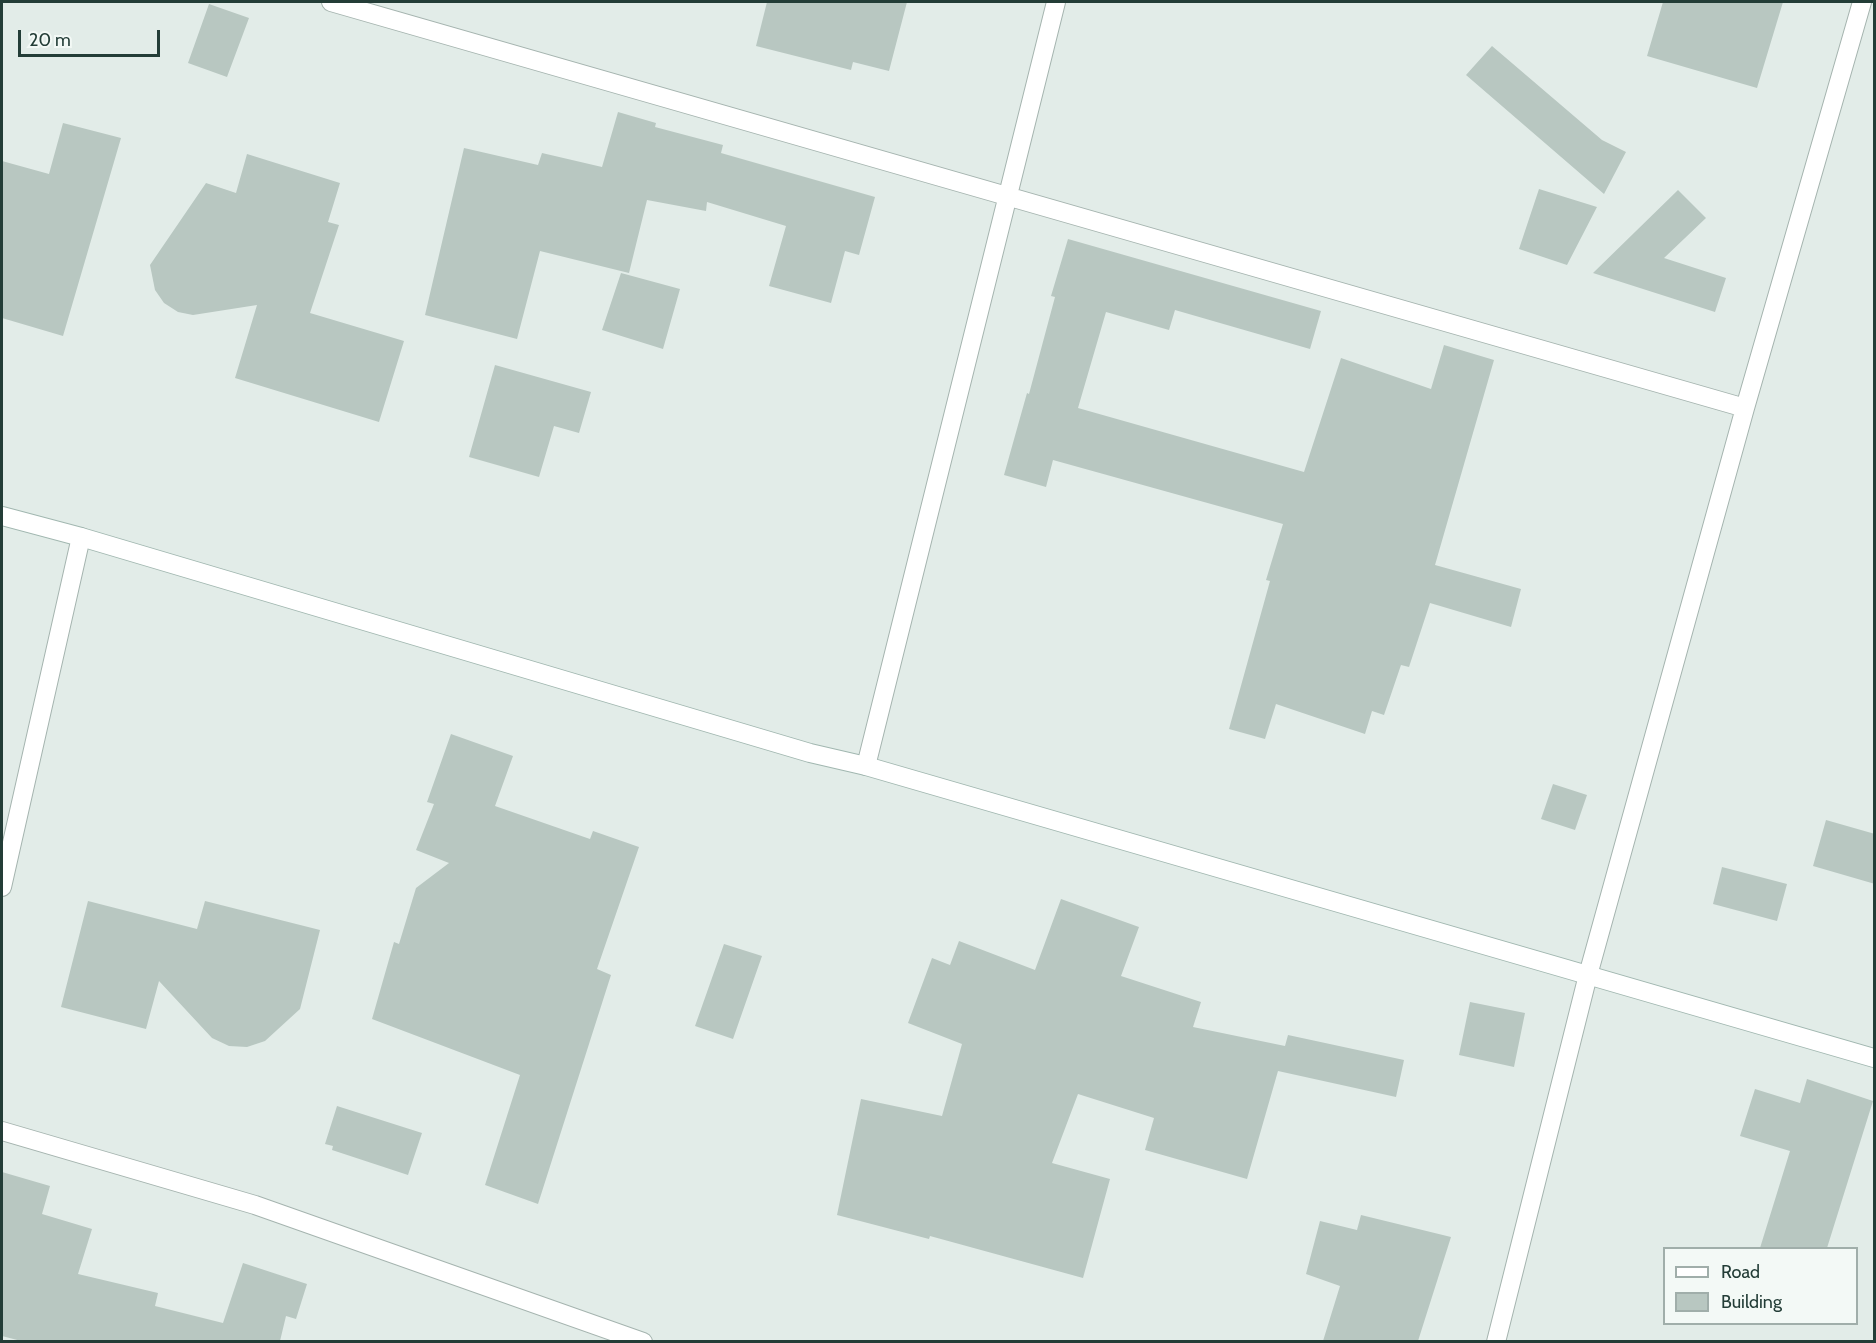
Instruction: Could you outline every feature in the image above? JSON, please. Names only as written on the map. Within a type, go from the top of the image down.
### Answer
[{"type":"street","points":[[331,2],[1010,194],[1745,408]]},
{"type":"street","points":[[866,766],[1056,2]]},
{"type":"street","points":[[1496,1341],[1588,975],[1745,408],[1862,2]]},
{"type":"street","points":[[2,516],[81,537],[810,753],[866,766],[1875,1058]]},
{"type":"street","points":[[2,887],[81,537]]},
{"type":"street","points":[[2,1131],[255,1205],[643,1341]]},
{"type":"building","points":[[767,2],[907,2],[889,71],[853,62],[851,70],[756,46]]},
{"type":"building","points":[[1663,2],[1783,2],[1757,88],[1647,56]]},
{"type":"building","points":[[209,4],[249,18],[227,77],[188,63]]},
{"type":"building","points":[[1492,46],[1602,140],[1626,152],[1604,194],[1466,75]]},
{"type":"building","points":[[618,112],[656,123],[655,127],[723,145],[721,153],[875,197],[859,255],[845,251],[831,303],[769,286],[786,226],[707,202],[706,211],[647,200],[629,273],[540,251],[517,339],[425,315],[464,148],[538,165],[542,153],[602,167]]},
{"type":"building","points":[[63,123],[121,138],[63,336],[2,318],[2,161],[49,174]]},
{"type":"building","points":[[247,154],[340,183],[328,222],[339,225],[310,313],[404,341],[379,422],[235,378],[257,305],[193,315],[178,312],[164,303],[155,290],[150,265],[206,183],[236,193]]},
{"type":"building","points":[[1539,189],[1597,207],[1567,265],[1519,249]]},
{"type":"building","points":[[1678,190],[1706,218],[1664,258],[1726,278],[1715,312],[1593,273]]},
{"type":"building","points":[[1068,239],[1321,311],[1310,349],[1175,310],[1169,330],[1106,312],[1078,408],[1304,472],[1341,358],[1431,389],[1444,345],[1494,360],[1435,565],[1521,589],[1511,627],[1430,603],[1409,667],[1401,665],[1384,715],[1372,711],[1365,734],[1276,704],[1265,739],[1229,729],[1270,581],[1266,580],[1283,524],[1053,460],[1046,487],[1004,475],[1027,393],[1029,394],[1055,297],[1051,296]]},
{"type":"building","points":[[621,273],[680,289],[663,349],[602,330]]},
{"type":"building","points":[[495,365],[591,392],[579,433],[554,426],[539,477],[469,457]]},
{"type":"building","points":[[451,734],[513,756],[495,806],[590,839],[593,831],[639,847],[597,969],[611,975],[538,1204],[485,1185],[520,1075],[372,1019],[394,942],[399,944],[416,888],[449,863],[416,850],[434,804],[427,802]]},
{"type":"building","points":[[1553,784],[1587,795],[1575,830],[1541,819]]},
{"type":"building","points":[[1826,820],[1875,834],[1875,884],[1813,866]]},
{"type":"building","points":[[1722,867],[1787,884],[1777,921],[1713,904]]},
{"type":"building","points":[[1061,899],[1139,927],[1121,976],[1201,1002],[1193,1027],[1285,1046],[1288,1035],[1404,1060],[1396,1097],[1278,1071],[1247,1179],[1145,1150],[1154,1118],[1078,1094],[1052,1163],[1110,1179],[1083,1278],[930,1236],[929,1239],[837,1215],[861,1099],[942,1116],[962,1044],[908,1023],[932,958],[950,965],[959,941],[1035,970]]},
{"type":"building","points":[[88,901],[197,929],[205,901],[320,930],[300,1009],[265,1041],[247,1047],[229,1046],[212,1038],[159,981],[146,1029],[61,1007]]},
{"type":"building","points":[[724,944],[762,956],[733,1039],[695,1026]]},
{"type":"building","points":[[1470,1002],[1525,1013],[1514,1067],[1459,1055]]},
{"type":"building","points":[[1807,1079],[1873,1101],[1827,1247],[1760,1247],[1790,1151],[1740,1136],[1755,1089],[1800,1103]]},
{"type":"building","points":[[337,1106],[422,1133],[408,1175],[332,1150],[333,1146],[325,1144]]},
{"type":"building","points":[[2,1172],[50,1186],[42,1214],[92,1229],[78,1274],[158,1293],[155,1306],[223,1323],[243,1263],[307,1284],[296,1319],[286,1316],[280,1341],[21,1341],[2,1336]]},
{"type":"building","points":[[1361,1215],[1451,1237],[1418,1341],[1323,1341],[1340,1286],[1306,1274],[1320,1221],[1357,1230]]}]
